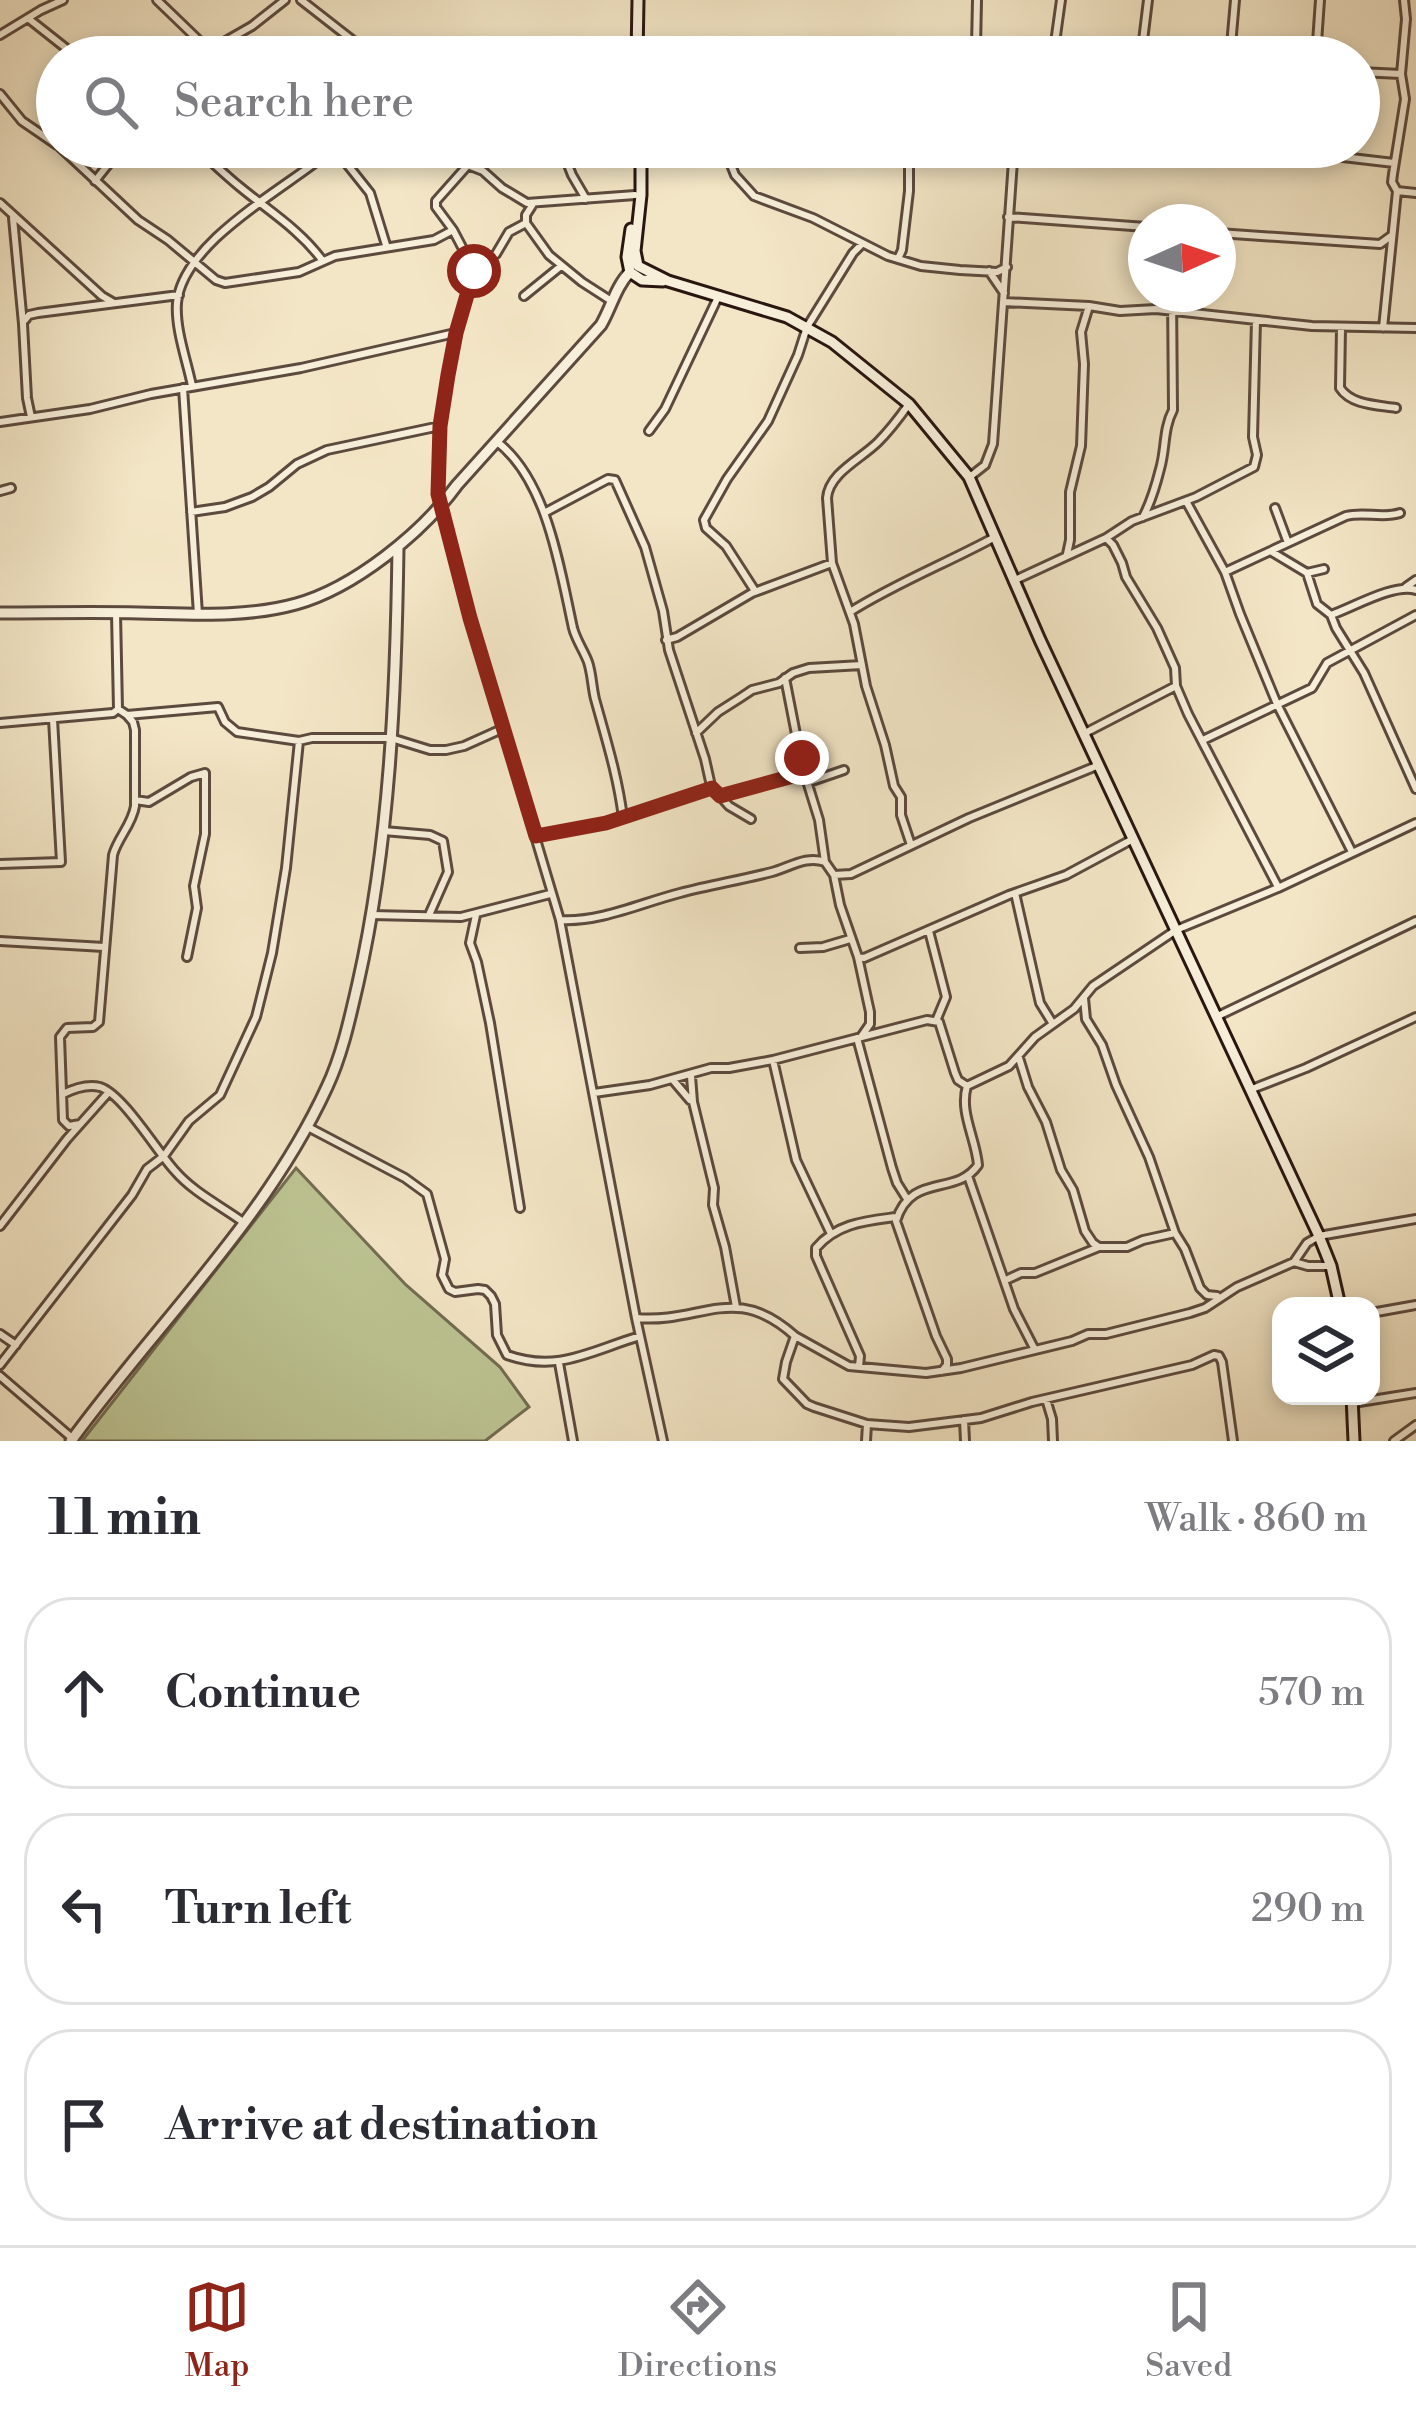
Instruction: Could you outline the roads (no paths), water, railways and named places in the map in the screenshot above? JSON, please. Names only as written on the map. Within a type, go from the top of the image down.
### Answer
[{"type":"street","points":[[0,35],[63,0]]},
{"type":"street","points":[[157,0],[195,36]]},
{"type":"street","points":[[238,36],[285,0]]},
{"type":"street","points":[[302,0],[347,36]]},
{"type":"street","points":[[640,0],[640,36]]},
{"type":"street","points":[[976,36],[977,0]]},
{"type":"street","points":[[1056,36],[1061,0]]},
{"type":"street","points":[[1144,36],[1148,0]]},
{"type":"street","points":[[1232,36],[1235,0]]},
{"type":"street","points":[[1317,36],[1320,0]]},
{"type":"street","points":[[1383,328],[1396,191],[1392,182],[1406,99],[1401,74],[1411,19],[1404,0]]},
{"type":"street","points":[[29,19],[50,36]]},
{"type":"street","points":[[1380,73],[1401,74]]},
{"type":"street","points":[[0,94],[36,131]]},
{"type":"street","points":[[1406,99],[1416,101]]},
{"type":"street","points":[[1380,161],[1394,163]]},
{"type":"street","points":[[81,168],[216,280],[233,283],[299,272],[323,260],[434,239],[453,230]]},
{"type":"street","points":[[94,181],[105,168]]},
{"type":"street","points":[[220,168],[289,224],[323,260]]},
{"type":"street","points":[[197,614],[179,295],[194,262],[214,239],[311,168]]},
{"type":"street","points":[[349,168],[370,193],[386,245]]},
{"type":"street","points":[[465,168],[436,201],[436,207],[474,271]]},
{"type":"street","points":[[476,168],[533,204],[635,195]]},
{"type":"street","points":[[569,168],[586,199]]},
{"type":"street","points":[[637,168],[626,257],[630,272],[641,280],[668,281]]},
{"type":"street","points":[[639,168],[638,266],[668,281],[807,327],[909,404],[969,477],[1319,1236],[1338,1297]]},
{"type":"street","points":[[732,168],[754,196],[898,259],[921,266],[989,271],[1007,267]]},
{"type":"street","points":[[898,259],[905,233],[909,168]]},
{"type":"street","points":[[969,477],[991,454],[1012,168]]},
{"type":"street","points":[[1396,191],[1416,193]]},
{"type":"street","points":[[0,203],[102,296],[117,304]]},
{"type":"street","points":[[533,204],[526,223],[549,255],[614,302]]},
{"type":"street","points":[[1008,217],[1128,226]]},
{"type":"street","points":[[13,218],[32,418]]},
{"type":"street","points":[[526,223],[509,232],[496,254],[474,271],[456,333],[440,426],[437,481],[470,618],[560,920],[663,1441]]},
{"type":"street","points":[[1236,233],[1380,244],[1391,236]]},
{"type":"street","points":[[755,591],[704,520],[767,422],[807,327],[862,244]]},
{"type":"street","points":[[524,296],[560,266]]},
{"type":"street","points":[[989,271],[1005,298]]},
{"type":"street","points":[[0,613],[252,613],[298,604],[344,583],[398,548],[441,508],[583,348],[630,272]]},
{"type":"street","points":[[23,324],[25,318],[38,313],[179,295]]},
{"type":"street","points":[[649,431],[665,409],[719,295]]},
{"type":"street","points":[[1005,298],[1128,311]]},
{"type":"street","points":[[1066,554],[1070,491],[1081,446],[1081,332],[1089,306]]},
{"type":"street","points":[[1143,517],[1161,468],[1165,427],[1173,410],[1172,312]]},
{"type":"street","points":[[1189,312],[1341,327],[1416,328]]},
{"type":"street","points":[[1013,580],[1254,467],[1256,320]]},
{"type":"street","points":[[1341,327],[1340,388],[1345,395],[1374,405],[1396,407]]},
{"type":"street","points":[[0,422],[301,368],[456,333]]},
{"type":"street","points":[[909,404],[892,428],[827,490],[832,562],[850,611],[911,846]]},
{"type":"street","points":[[191,512],[253,497],[290,469],[328,450],[440,426]]},
{"type":"street","points":[[496,441],[521,466],[544,513],[572,626],[587,660],[618,775],[623,818]]},
{"type":"street","points":[[544,513],[615,479],[645,547],[666,640],[712,788],[751,819]]},
{"type":"street","points":[[0,491],[11,488]]},
{"type":"street","points":[[1186,501],[1226,572],[1277,704],[1352,852]]},
{"type":"street","points":[[1275,508],[1288,543]]},
{"type":"street","points":[[1226,572],[1346,516],[1400,513]]},
{"type":"street","points":[[850,611],[995,537]]},
{"type":"street","points":[[1106,538],[1157,628],[1174,668],[1176,686],[1278,888]]},
{"type":"street","points":[[0,1376],[72,1440],[268,1189],[337,1063],[361,970],[382,831],[398,627],[398,548]]},
{"type":"street","points":[[1272,552],[1307,573],[1317,604],[1331,615],[1364,674],[1416,789]]},
{"type":"street","points":[[666,640],[755,591],[832,562]]},
{"type":"street","points":[[1307,573],[1324,569]]},
{"type":"street","points":[[1331,615],[1416,580]]},
{"type":"street","points":[[1406,587],[1416,590]]},
{"type":"street","points":[[116,613],[118,709]]},
{"type":"street","points":[[1203,740],[1312,688],[1324,666],[1416,615]]},
{"type":"street","points":[[696,734],[740,698],[809,668],[862,665]]},
{"type":"street","points":[[785,678],[825,862],[834,875],[858,957],[872,1029]]},
{"type":"street","points":[[1084,733],[1176,686]]},
{"type":"street","points":[[128,715],[218,707],[237,732],[299,741],[391,737],[430,750],[464,746],[504,728]]},
{"type":"street","points":[[80,1124],[69,1126],[63,1120],[60,1037],[67,1028],[93,1027],[99,1022],[113,855],[119,837],[134,818],[134,722],[118,709]]},
{"type":"street","points":[[0,723],[118,709]]},
{"type":"street","points":[[0,864],[62,862],[53,719]]},
{"type":"street","points":[[0,1365],[132,1195],[147,1168],[164,1156],[189,1121],[220,1096],[256,1018],[272,953],[299,741]]},
{"type":"street","points":[[834,875],[851,874],[1099,765]]},
{"type":"street","points":[[809,782],[844,770]]},
{"type":"street","points":[[135,800],[148,802],[205,773],[205,834],[187,957]]},
{"type":"street","points":[[720,796],[804,773]]},
{"type":"street","points":[[536,836],[623,818],[712,788]]},
{"type":"street","points":[[942,1371],[947,1359],[896,1217],[914,1193],[968,1176],[976,1169],[963,1097],[967,1086],[1018,1058],[1025,1046],[1074,1009],[1084,994],[1176,930],[1416,823]]},
{"type":"street","points":[[382,831],[430,835],[443,841],[448,872],[429,916]]},
{"type":"street","points":[[858,957],[1066,874],[1133,839]]},
{"type":"street","points":[[560,920],[579,921],[812,859],[825,862]]},
{"type":"street","points":[[371,915],[476,915],[551,893]]},
{"type":"street","points":[[1015,893],[1040,1003],[1053,1024]]},
{"type":"street","points":[[476,915],[470,943],[490,1023],[520,1208]]},
{"type":"street","points":[[1218,1016],[1416,921]]},
{"type":"street","points":[[929,931],[946,997],[936,1021]]},
{"type":"street","points":[[800,948],[850,939]]},
{"type":"street","points":[[0,941],[104,947]]},
{"type":"street","points":[[1084,994],[1086,1019],[1102,1045],[1149,1157],[1175,1233],[1203,1293],[1220,1296]]},
{"type":"street","points":[[1252,1089],[1416,1017]]},
{"type":"street","points":[[594,1093],[773,1060],[859,1037],[872,1029],[927,1020],[942,1027],[958,1080],[967,1086]]},
{"type":"street","points":[[859,1037],[888,1156],[908,1199]]},
{"type":"street","points":[[1018,1058],[1046,1122],[1060,1170],[1073,1190],[1085,1231],[1099,1247]]},
{"type":"street","points":[[773,1060],[796,1160],[831,1234]]},
{"type":"street","points":[[691,1075],[736,1307]]},
{"type":"street","points":[[674,1080],[693,1102]]},
{"type":"street","points":[[63,1094],[96,1087],[109,1093],[148,1134],[174,1171],[243,1222]]},
{"type":"street","points":[[0,1226],[109,1093]]},
{"type":"street","points":[[306,1126],[427,1194],[445,1259],[442,1275],[451,1292],[478,1289],[491,1296],[497,1335],[507,1355],[527,1362],[559,1363],[640,1336]]},
{"type":"street","points":[[968,1176],[1022,1329],[1035,1350]]},
{"type":"street","points":[[859,1367],[860,1356],[816,1256],[819,1244],[845,1226],[896,1217]]},
{"type":"street","points":[[636,1318],[663,1319],[736,1307],[758,1311],[830,1357],[859,1367],[942,1371],[1183,1316],[1294,1262],[1306,1243],[1319,1236],[1416,1219]]},
{"type":"street","points":[[1006,1280],[1099,1247],[1127,1247],[1175,1233]]},
{"type":"street","points":[[1294,1262],[1331,1266]]},
{"type":"street","points":[[1380,1311],[1416,1305]]},
{"type":"street","points":[[0,1334],[16,1345]]},
{"type":"street","points":[[795,1336],[784,1372],[786,1384],[807,1404],[867,1424],[909,1426],[964,1420],[1219,1356],[1233,1441]]},
{"type":"street","points":[[559,1363],[573,1441]]},
{"type":"street","points":[[1380,1397],[1416,1394]]},
{"type":"street","points":[[1046,1400],[1053,1441]]},
{"type":"street","points":[[1353,1405],[1356,1440]]},
{"type":"street","points":[[964,1420],[965,1441]]},
{"type":"street","points":[[866,1441],[867,1424]]},
{"type":"street","points":[[1394,1441],[1416,1425]]}]
